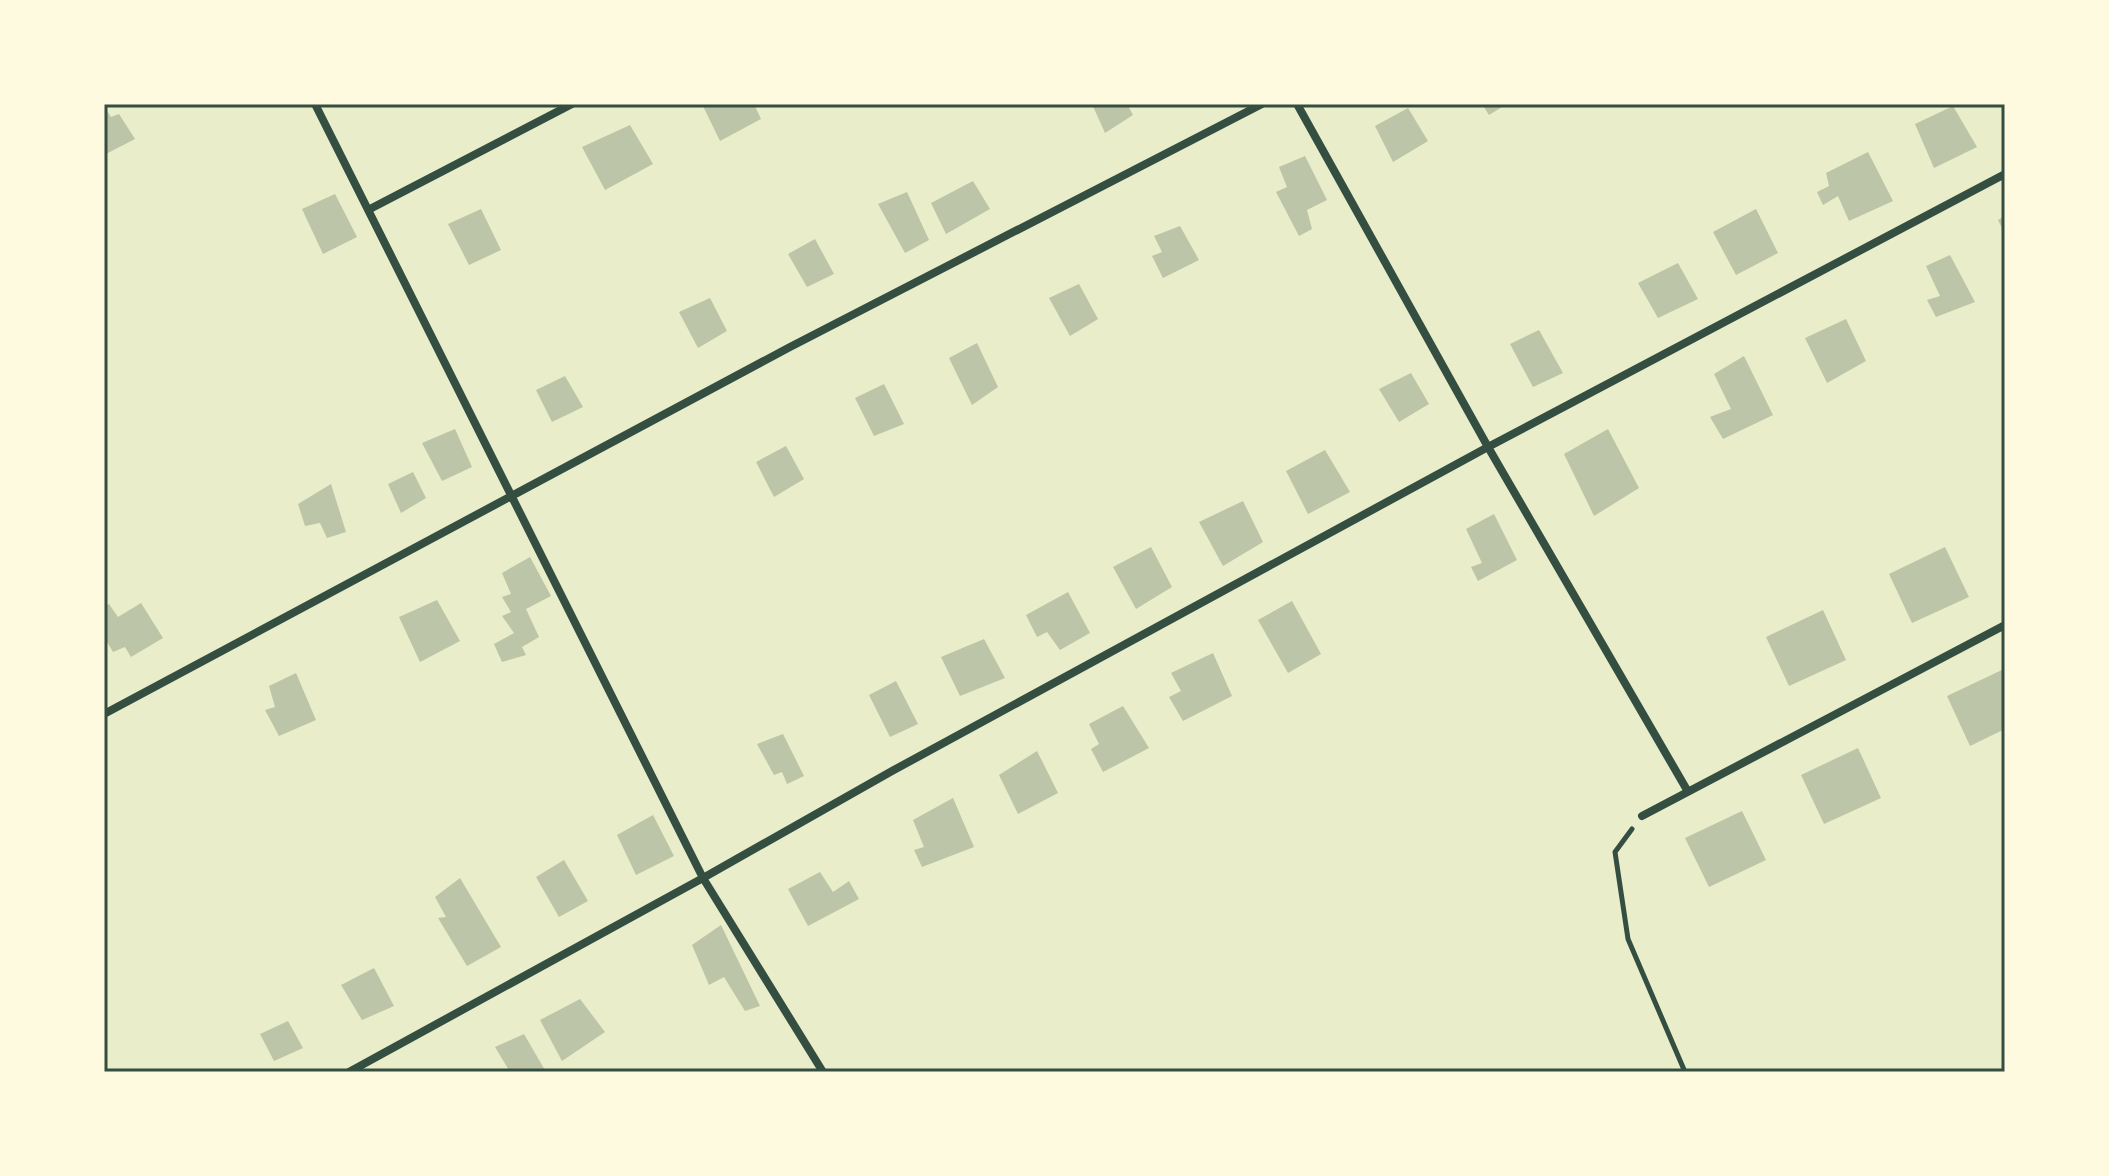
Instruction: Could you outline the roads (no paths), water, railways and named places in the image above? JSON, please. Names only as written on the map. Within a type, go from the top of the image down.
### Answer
[{"type":"street","points":[[315,104],[703,878],[823,1072]]},
{"type":"street","points":[[368,210],[572,104]]},
{"type":"street","points":[[104,714],[790,347],[1262,104]]},
{"type":"street","points":[[1297,104],[1488,447],[1687,790]]},
{"type":"street","points":[[349,1072],[892,771],[1488,447],[2005,174]]},
{"type":"street","points":[[1642,816],[2005,625]]}]
